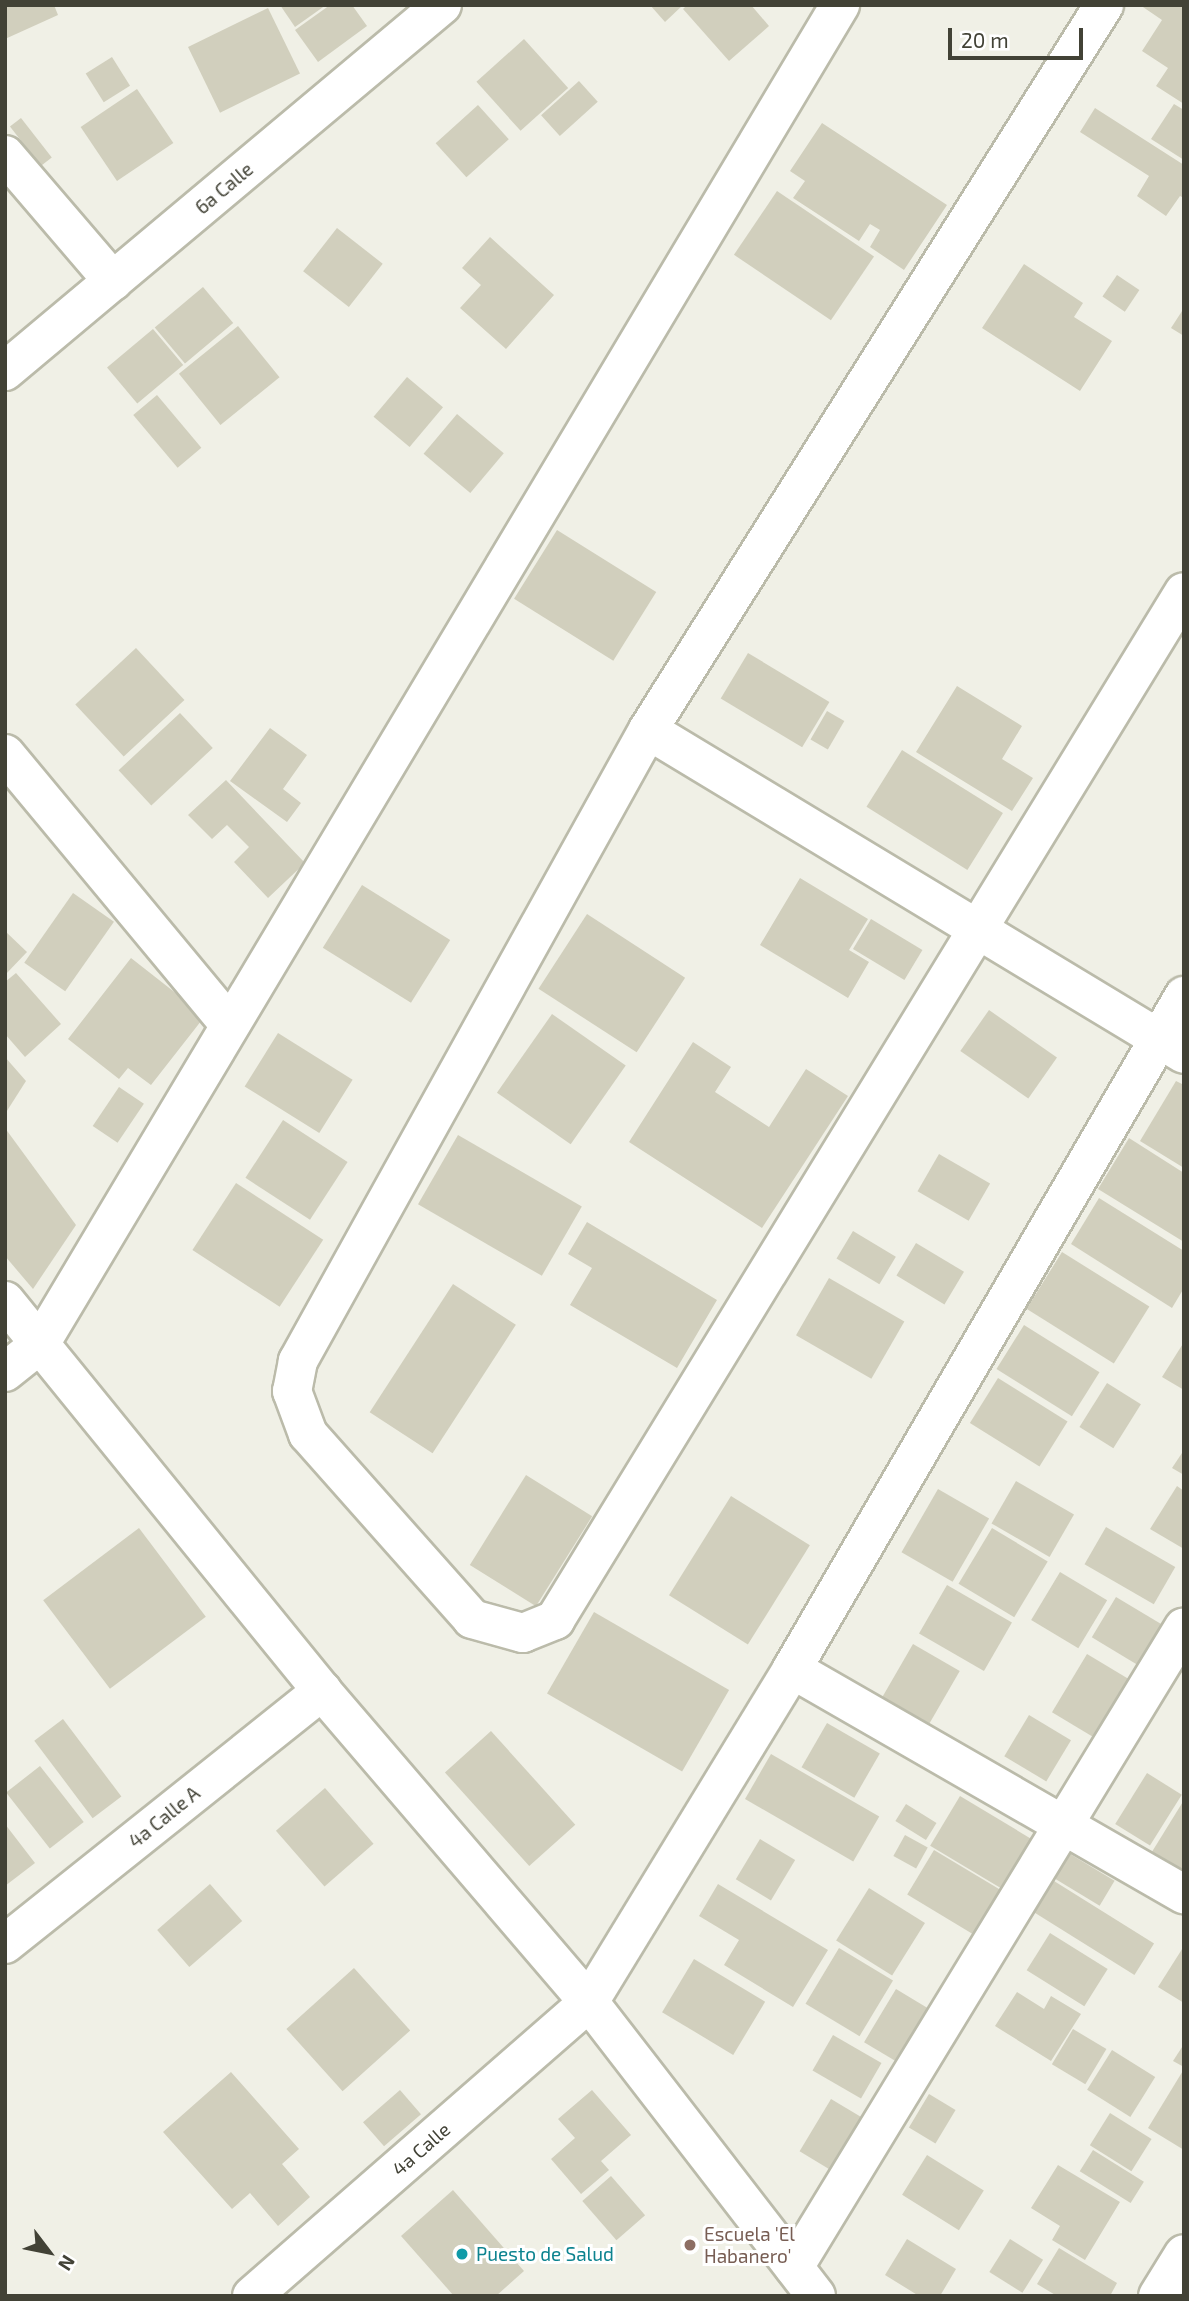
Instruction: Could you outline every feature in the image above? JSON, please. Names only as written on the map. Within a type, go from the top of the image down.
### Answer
[{"type":"street","name":"6a Calle","points":[[5,371],[442,5]]},
{"type":"street","points":[[5,1372],[40,1344],[228,1023],[840,5]]},
{"type":"street","points":[[1104,5],[648,730],[298,1362],[292,1391],[308,1434],[472,1619],[523,1633],[555,1619],[1184,592]]},
{"type":"street","points":[[5,155],[113,281]]},
{"type":"street","points":[[648,730],[1171,1047]]},
{"type":"street","points":[[5,754],[228,1023]]},
{"type":"street","name":"4a Calle","points":[[252,2296],[589,2002],[1171,1047],[1184,996]]},
{"type":"street","points":[[5,1301],[322,1691],[589,2002],[805,2281],[1066,1822],[1184,1628]]},
{"type":"street","points":[[792,1669],[1066,1822],[1184,1894]]},
{"type":"street","name":"4a Calle A","points":[[5,1944],[322,1691]]},
{"type":"street","points":[[1158,2296],[1184,2255]]},
{"type":"building","points":[[5,5],[54,5],[58,15],[5,39]]},
{"type":"building","points":[[280,5],[326,5],[295,27]]},
{"type":"building","points":[[330,5],[352,5],[367,26],[318,62],[295,30]]},
{"type":"building","points":[[650,5],[683,5],[665,22]]},
{"type":"building","points":[[687,5],[751,5],[769,26],[729,61],[683,9]]},
{"type":"building","points":[[1140,5],[1184,5],[1184,104],[1156,86],[1168,68],[1142,51],[1162,20]]},
{"type":"building","points":[[268,8],[300,74],[220,113],[188,47]]},
{"type":"building","points":[[524,39],[568,88],[521,131],[476,82]]},
{"type":"building","points":[[112,57],[130,86],[104,102],[86,73]]},
{"type":"building","points":[[579,81],[598,102],[560,136],[541,115]]},
{"type":"building","points":[[137,89],[173,143],[117,181],[81,127]]},
{"type":"building","points":[[1174,104],[1184,110],[1184,160],[1151,139]]},
{"type":"building","points":[[478,105],[509,139],[466,177],[436,143]]},
{"type":"building","points":[[1095,108],[1184,165],[1184,198],[1180,196],[1166,216],[1137,196],[1149,176],[1080,132]]},
{"type":"building","points":[[21,118],[52,157],[41,166],[10,127]]},
{"type":"building","points":[[822,123],[947,205],[904,270],[870,247],[880,230],[870,224],[859,241],[793,198],[805,181],[790,171]]},
{"type":"building","points":[[777,191],[874,256],[831,320],[734,255]]},
{"type":"building","points":[[337,228],[383,264],[349,307],[303,271]]},
{"type":"building","points":[[490,237],[554,295],[506,349],[460,308],[481,285],[462,268]]},
{"type":"building","points":[[1024,264],[1083,303],[1074,317],[1112,341],[1080,391],[982,328]]},
{"type":"building","points":[[1117,275],[1139,290],[1125,312],[1102,297]]},
{"type":"building","points":[[203,287],[233,323],[185,363],[155,327]]},
{"type":"building","points":[[1184,308],[1184,336],[1171,328]]},
{"type":"building","points":[[238,326],[280,377],[220,425],[179,374]]},
{"type":"building","points":[[153,329],[183,365],[137,404],[107,368]]},
{"type":"building","points":[[407,377],[443,407],[410,447],[374,417]]},
{"type":"building","points":[[157,395],[201,448],[178,468],[133,415]]},
{"type":"building","points":[[457,414],[504,453],[470,493],[424,454]]},
{"type":"building","points":[[557,530],[656,592],[613,661],[514,599]]},
{"type":"building","points":[[136,648],[184,700],[124,757],[75,705]]},
{"type":"building","points":[[748,653],[829,702],[802,747],[721,698]]},
{"type":"building","points":[[957,686],[1022,726],[1002,759],[1033,778],[1012,811],[916,752]]},
{"type":"building","points":[[827,711],[844,721],[828,750],[810,740]]},
{"type":"building","points":[[180,713],[213,748],[151,805],[119,770]]},
{"type":"building","points":[[270,728],[307,755],[283,789],[301,803],[287,822],[230,781]]},
{"type":"building","points":[[902,750],[1003,813],[967,870],[866,807]]},
{"type":"building","points":[[226,780],[305,863],[268,898],[234,862],[249,847],[227,825],[212,839],[188,815]]},
{"type":"building","points":[[800,878],[868,919],[849,950],[869,962],[848,998],[760,945]]},
{"type":"building","points":[[362,885],[450,940],[411,1003],[323,948]]},
{"type":"building","points":[[73,893],[114,922],[65,991],[24,963]]},
{"type":"building","points":[[587,914],[685,978],[637,1052],[539,989]]},
{"type":"building","points":[[871,919],[922,950],[904,980],[853,949]]},
{"type":"building","points":[[5,931],[27,952],[5,975]]},
{"type":"building","points":[[131,958],[205,1016],[151,1085],[128,1068],[119,1079],[68,1039]]},
{"type":"building","points":[[16,973],[61,1024],[25,1057],[5,1034],[5,982]]},
{"type":"building","points":[[989,1010],[1057,1058],[1028,1099],[960,1051]]},
{"type":"building","points":[[552,1014],[626,1066],[571,1144],[497,1093]]},
{"type":"building","points":[[278,1033],[353,1080],[319,1133],[245,1086]]},
{"type":"building","points":[[693,1042],[731,1067],[715,1092],[769,1127],[806,1069],[848,1096],[762,1228],[629,1142]]},
{"type":"building","points":[[5,1057],[26,1081],[5,1114]]},
{"type":"building","points":[[1176,1081],[1184,1085],[1184,1168],[1140,1141]]},
{"type":"building","points":[[119,1087],[144,1104],[118,1143],[93,1126]]},
{"type":"building","points":[[283,1120],[348,1162],[310,1220],[245,1178]]},
{"type":"building","points":[[5,1128],[76,1225],[33,1289],[5,1256]]},
{"type":"building","points":[[458,1135],[582,1206],[542,1276],[418,1204]]},
{"type":"building","points":[[1129,1138],[1184,1173],[1184,1242],[1098,1189]]},
{"type":"building","points":[[939,1154],[990,1184],[969,1221],[918,1191]]},
{"type":"building","points":[[236,1183],[323,1240],[280,1307],[192,1250]]},
{"type":"building","points":[[1099,1198],[1184,1251],[1184,1288],[1172,1308],[1071,1244]]},
{"type":"building","points":[[587,1222],[717,1300],[677,1368],[570,1305],[592,1268],[568,1254]]},
{"type":"building","points":[[853,1231],[896,1257],[879,1284],[837,1258]]},
{"type":"building","points":[[916,1243],[964,1272],[944,1304],[896,1276]]},
{"type":"building","points":[[1062,1252],[1149,1307],[1114,1363],[1026,1309]]},
{"type":"building","points":[[829,1278],[904,1322],[871,1379],[796,1335]]},
{"type":"building","points":[[453,1284],[516,1325],[433,1453],[370,1412]]},
{"type":"building","points":[[1024,1325],[1099,1372],[1072,1416],[996,1369]]},
{"type":"building","points":[[1184,1342],[1184,1390],[1162,1377]]},
{"type":"building","points":[[998,1378],[1068,1421],[1039,1466],[970,1423]]},
{"type":"building","points":[[1107,1383],[1141,1404],[1113,1448],[1079,1427]]},
{"type":"building","points":[[1184,1450],[1184,1475],[1172,1468]]},
{"type":"building","points":[[526,1475],[592,1516],[536,1606],[470,1565]]},
{"type":"building","points":[[1016,1481],[1074,1514],[1050,1557],[992,1523]]},
{"type":"building","points":[[1177,1486],[1184,1491],[1184,1549],[1150,1529]]},
{"type":"building","points":[[938,1489],[989,1518],[953,1582],[902,1552]]},
{"type":"building","points":[[731,1496],[810,1545],[748,1645],[669,1595]]},
{"type":"building","points":[[1106,1527],[1175,1567],[1154,1604],[1084,1564]]},
{"type":"building","points":[[139,1528],[206,1617],[110,1689],[43,1600]]},
{"type":"building","points":[[992,1528],[1048,1561],[1014,1617],[959,1584]]},
{"type":"building","points":[[1060,1572],[1107,1600],[1078,1648],[1031,1620]]},
{"type":"building","points":[[947,1585],[1012,1622],[984,1671],[919,1633]]},
{"type":"building","points":[[1116,1597],[1164,1626],[1140,1666],[1092,1637]]},
{"type":"building","points":[[594,1612],[729,1690],[682,1771],[547,1693]]},
{"type":"building","points":[[913,1644],[960,1671],[929,1724],[882,1697]]},
{"type":"building","points":[[1087,1654],[1132,1681],[1097,1739],[1052,1712]]},
{"type":"building","points":[[1029,1715],[1071,1740],[1046,1781],[1004,1756]]},
{"type":"building","points":[[63,1719],[121,1796],[93,1818],[34,1741]]},
{"type":"building","points":[[827,1723],[880,1754],[854,1798],[802,1767]]},
{"type":"building","points":[[491,1731],[575,1825],[529,1866],[445,1772]]},
{"type":"building","points":[[771,1754],[879,1816],[853,1862],[745,1799]]},
{"type":"building","points":[[40,1766],[84,1822],[50,1848],[6,1792]]},
{"type":"building","points":[[1147,1773],[1182,1795],[1150,1846],[1115,1824]]},
{"type":"building","points":[[325,1788],[374,1844],[324,1886],[276,1831]]},
{"type":"building","points":[[960,1796],[1039,1843],[1009,1893],[930,1846]]},
{"type":"building","points":[[1184,1800],[1184,1876],[1150,1855]]},
{"type":"building","points":[[906,1804],[937,1823],[926,1840],[895,1821]]},
{"type":"building","points":[[5,1824],[35,1863],[5,1886]]},
{"type":"building","points":[[905,1835],[928,1848],[916,1869],[893,1856]]},
{"type":"building","points":[[760,1839],[795,1860],[771,1900],[736,1879]]},
{"type":"building","points":[[934,1850],[1009,1895],[982,1939],[907,1895]]},
{"type":"building","points":[[1070,1854],[1115,1881],[1100,1906],[1055,1879]]},
{"type":"building","points":[[1054,1881],[1154,1944],[1134,1975],[1034,1912]]},
{"type":"building","points":[[210,1884],[242,1921],[189,1967],[157,1930]]},
{"type":"building","points":[[718,1884],[828,1950],[793,2007],[724,1965],[739,1940],[699,1916]]},
{"type":"building","points":[[869,1888],[925,1923],[892,1976],[836,1941]]},
{"type":"building","points":[[1050,1933],[1108,1969],[1084,2006],[1027,1970]]},
{"type":"building","points":[[1184,1946],[1184,2003],[1158,1987]]},
{"type":"building","points":[[839,1948],[893,1980],[860,2036],[806,2004]]},
{"type":"building","points":[[694,1959],[765,2002],[733,2055],[662,2012]]},
{"type":"building","points":[[354,1968],[410,2030],[343,2091],[286,2029]]},
{"type":"building","points":[[896,1989],[935,2012],[903,2065],[864,2042]]},
{"type":"building","points":[[1017,1992],[1044,2009],[1051,1996],[1081,2014],[1051,2061],[995,2026]]},
{"type":"building","points":[[1073,2029],[1106,2049],[1085,2084],[1052,2064]]},
{"type":"building","points":[[833,2035],[881,2063],[861,2099],[812,2071]]},
{"type":"building","points":[[1184,2044],[1184,2067],[1173,2061]]},
{"type":"building","points":[[1112,2050],[1155,2077],[1130,2117],[1087,2090]]},
{"type":"building","points":[[1184,2069],[1184,2150],[1148,2128]]},
{"type":"building","points":[[231,2072],[299,2149],[282,2164],[310,2197],[278,2226],[250,2193],[232,2209],[163,2132]]},
{"type":"building","points":[[400,2090],[421,2114],[384,2146],[363,2122]]},
{"type":"building","points":[[592,2090],[631,2135],[601,2161],[609,2170],[581,2194],[551,2159],[575,2138],[558,2119]]},
{"type":"building","points":[[929,2094],[956,2110],[935,2143],[909,2127]]},
{"type":"building","points":[[831,2099],[866,2120],[835,2172],[800,2151]]},
{"type":"building","points":[[1110,2113],[1152,2139],[1131,2171],[1090,2145]]},
{"type":"building","points":[[1093,2150],[1144,2182],[1131,2203],[1080,2171]]},
{"type":"building","points":[[927,2155],[984,2191],[959,2230],[902,2195]]},
{"type":"building","points":[[1058,2165],[1120,2202],[1085,2260],[1052,2240],[1060,2226],[1031,2208]]},
{"type":"building","points":[[611,2176],[645,2215],[616,2240],[582,2201]]},
{"type":"building","name":"Puesto de Salud","points":[[453,2190],[524,2271],[496,2296],[454,2296],[401,2236]]},
{"type":"building","points":[[907,2239],[956,2269],[940,2296],[919,2296],[885,2275]]},
{"type":"building","points":[[1010,2239],[1043,2260],[1022,2293],[989,2272]]},
{"type":"building","points":[[1059,2248],[1117,2283],[1110,2296],[1057,2296],[1037,2284]]},
{"type":"place","name":"Escuela 'El Habanero'","points":[[690,2245]]},
{"type":"place","name":"Puesto de Salud","points":[[462,2254]]}]
